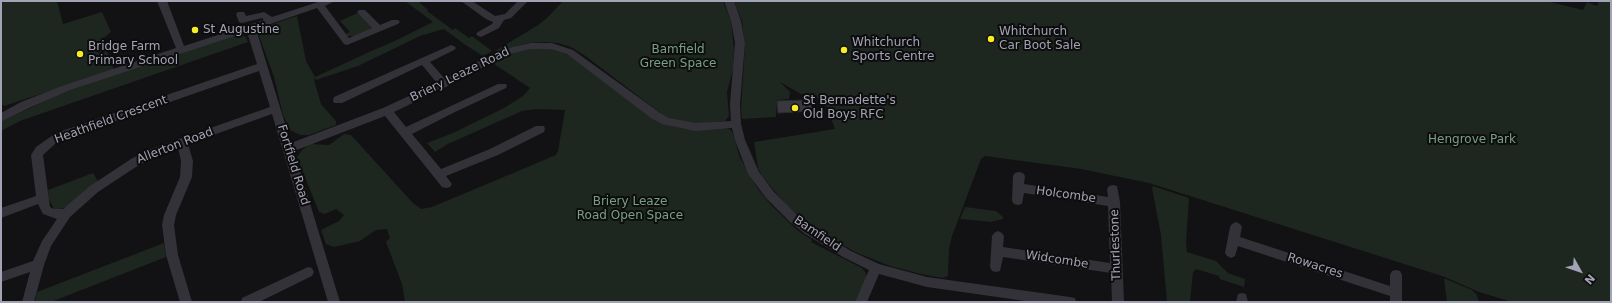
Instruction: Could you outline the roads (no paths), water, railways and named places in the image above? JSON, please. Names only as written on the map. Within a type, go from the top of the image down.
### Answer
[{"type":"street","points":[[162,1],[181,50]]},
{"type":"street","points":[[3,114],[66,88],[181,50],[244,22],[264,15],[271,21],[330,1]]},
{"type":"street","points":[[466,1],[489,17],[500,18],[508,16],[523,1]]},
{"type":"street","name":"Bamfield","points":[[729,1],[736,21],[740,43],[735,104],[736,124],[742,146],[754,174],[781,207],[809,232],[825,242],[876,268],[902,276],[927,282],[1070,302]]},
{"type":"street","points":[[320,5],[347,42]]},
{"type":"street","points":[[362,12],[378,29]]},
{"type":"street","points":[[481,34],[496,26],[500,18]]},
{"type":"street","name":"Fortfield Road","points":[[244,22],[263,66],[275,109],[289,148],[334,302]]},
{"type":"street","points":[[337,46],[395,22]]},
{"type":"street","name":"Briery Leaze Road","points":[[289,148],[387,110],[444,84],[503,52],[530,46],[552,46],[570,52],[655,115],[666,121],[695,128],[736,124]]},
{"type":"street","points":[[338,100],[350,98],[451,48]]},
{"type":"street","points":[[424,61],[444,84]]},
{"type":"street","name":"Heathfield Crescent","points":[[66,214],[54,214],[47,211],[42,198],[37,155],[40,150],[51,141],[60,136],[263,66]]},
{"type":"street","points":[[406,132],[489,88],[502,86]]},
{"type":"street","name":"Allerton Road","points":[[28,302],[38,265],[46,244],[66,214],[82,199],[119,171],[152,153],[275,109]]},
{"type":"street","points":[[387,110],[446,184]]},
{"type":"street","points":[[439,175],[524,142],[540,129]]},
{"type":"street","points":[[182,142],[187,161],[186,177],[170,215],[168,225],[172,255],[186,302]]},
{"type":"street","name":"Holcombe","points":[[1018,201],[1019,176]]},
{"type":"street","name":"Holcombe","points":[[1019,188],[1114,202]]},
{"type":"street","name":"Thurlestone","points":[[1113,189],[1118,302]]},
{"type":"street","points":[[1,213],[42,198]]},
{"type":"street","points":[[1231,253],[1236,227]]},
{"type":"street","points":[[996,267],[998,236]]},
{"type":"street","name":"Rowacres","points":[[1234,240],[1396,297]]},
{"type":"street","name":"Widcombe","points":[[997,251],[1116,269]]},
{"type":"street","points":[[1,277],[38,265]]},
{"type":"street","points":[[862,302],[876,268]]},
{"type":"street","points":[[247,302],[308,272]]},
{"type":"street","points":[[1396,275],[1396,297]]},
{"type":"place","name":"St Augustine","points":[[195,30]]},
{"type":"place","name":"Whitchurch Car Boot Sale","points":[[991,39]]},
{"type":"place","name":"Whitchurch Sports Centre","points":[[844,50]]},
{"type":"place","name":"Bridge Farm Primary School","points":[[80,54]]},
{"type":"place","name":"St Bernadette's Old Boys RFC","points":[[795,108]]},
{"type":"park label","name":"Bamfield Green Space","points":[[678,57]]},
{"type":"park label","name":"Hengrove Park","points":[[1472,140]]},
{"type":"park label","name":"Briery Leaze Road Open Space","points":[[630,209]]}]
